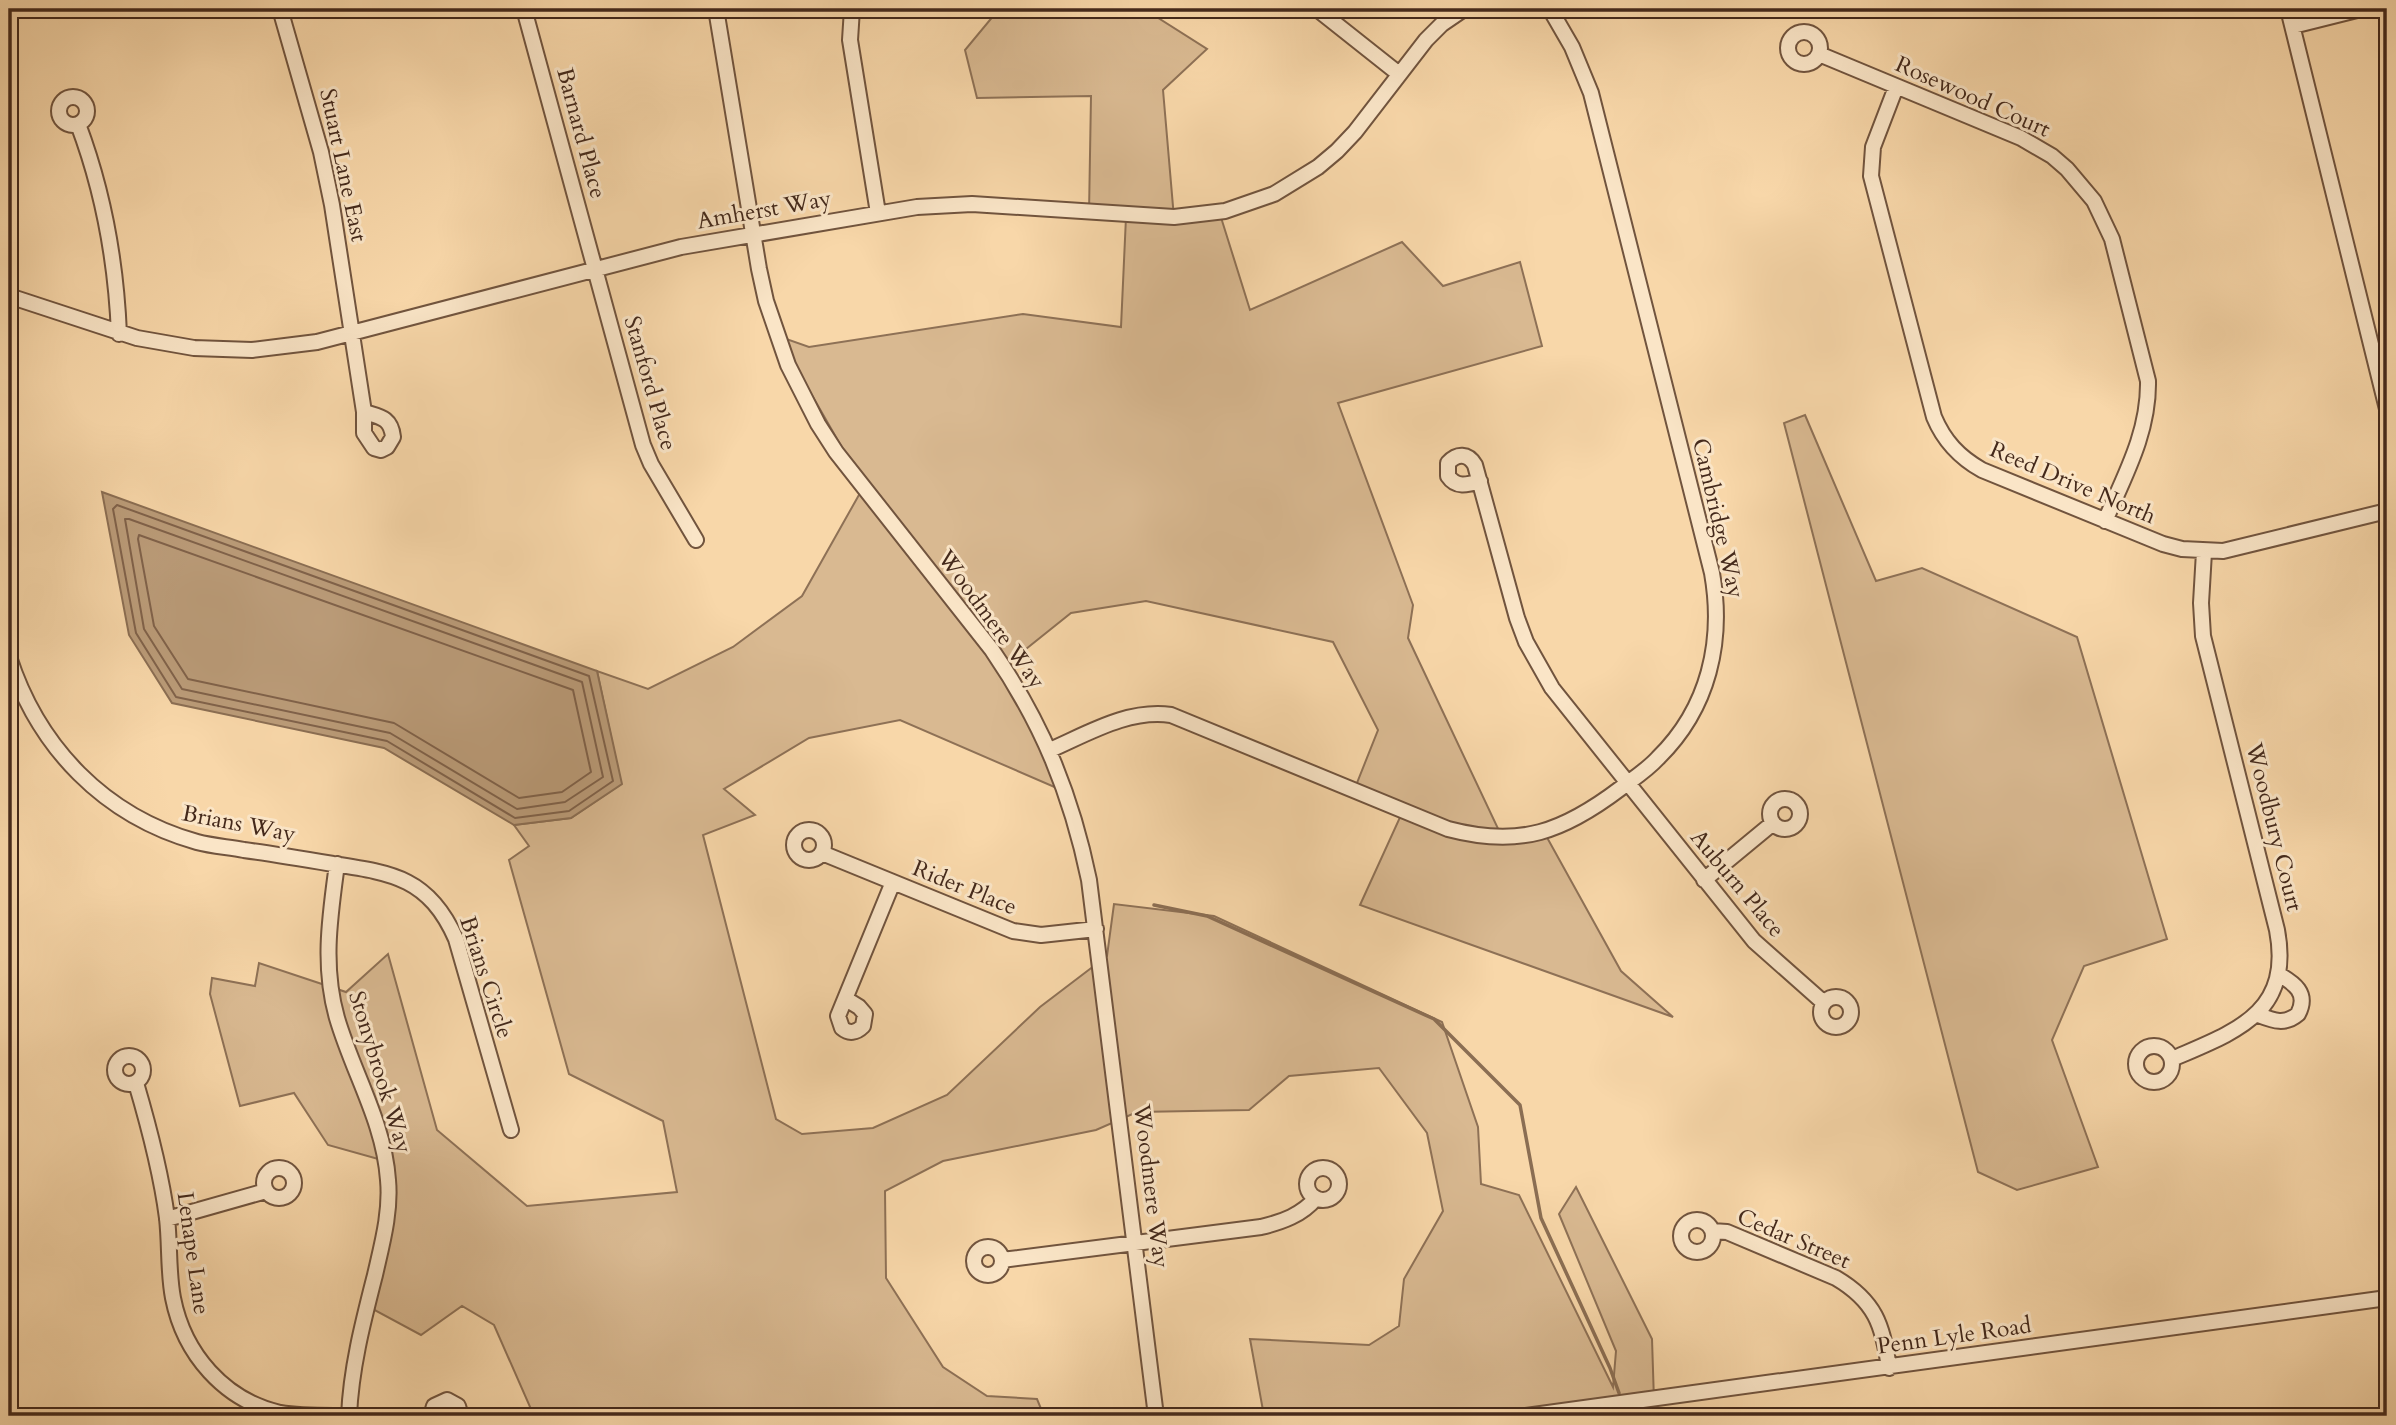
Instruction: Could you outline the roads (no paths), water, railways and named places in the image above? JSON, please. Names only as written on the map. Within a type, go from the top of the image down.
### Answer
[{"type":"street","name":"Stuart Lane East","points":[[281,9],[321,152],[332,205],[364,412]]},
{"type":"street","name":"Barnard Place","points":[[524,9],[595,269]]},
{"type":"street","name":"Woodmere Way","points":[[716,9],[764,290],[788,365],[818,424],[836,452],[992,650],[1032,713],[1072,807],[1081,840],[1096,929],[1156,1416]]},
{"type":"street","points":[[852,9],[850,40],[878,213]]},
{"type":"street","points":[[1317,9],[1399,74]]},
{"type":"street","name":"Amherst Way","points":[[9,296],[119,334],[185,347],[243,350],[288,346],[352,333],[681,247],[878,213],[942,204],[1174,218],[1225,211],[1274,194],[1318,167],[1355,132],[1426,40],[1442,24],[1464,9]]},
{"type":"street","name":"Cambridge Way","points":[[1050,750],[1128,717],[1156,713],[1171,715],[1448,829],[1491,837],[1529,835],[1568,823],[1591,811],[1628,783],[1656,761],[1673,743],[1697,706],[1712,664],[1716,641],[1716,596],[1591,93],[1572,47],[1549,9]]},
{"type":"street","points":[[2288,9],[2387,409]]},
{"type":"street","points":[[2293,26],[2361,9]]},
{"type":"street","name":"Rosewood Court","points":[[1819,54],[2034,145],[2052,156],[2082,184],[2104,219],[2112,239],[2144,363],[2148,400],[2141,435],[2105,521]]},
{"type":"street","name":"Reed Drive North","points":[[1896,87],[1873,147],[1871,176],[1938,428],[1956,453],[1969,462],[2105,521],[2163,544],[2204,552],[2242,548],[2387,511]]},
{"type":"street","points":[[78,124],[90,156],[108,225],[115,273],[119,334]]},
{"type":"street","name":"Stanford Place","points":[[595,269],[650,464],[696,540]]},
{"type":"street","name":"Auburn Place","points":[[1480,481],[1517,618],[1526,642],[1552,688],[1754,941],[1824,1003]]},
{"type":"street","name":"Woodbury Court","points":[[2172,1059],[2234,1032],[2256,1014],[2273,989],[2280,958],[2277,930],[2203,636],[2201,603],[2204,552]]},
{"type":"street","name":"Brians Way","points":[[9,657],[26,702],[55,749],[87,783],[127,813],[152,826],[200,843],[337,864]]},
{"type":"street","points":[[1704,880],[1773,822]]},
{"type":"street","name":"Rider Place","points":[[822,853],[1013,932],[1041,935],[1096,929]]},
{"type":"street","name":"Brians Circle","points":[[337,864],[372,869],[403,879],[424,894],[442,912],[456,939],[511,1130]]},
{"type":"street","name":"Stonybrook Way","points":[[337,864],[327,946],[332,996],[338,1020],[381,1135],[389,1183],[385,1231],[354,1361],[349,1416]]},
{"type":"street","points":[[846,999],[893,882]]},
{"type":"street","points":[[2256,1014],[2277,1022],[2285,1022],[2292,1019],[2302,1007],[2303,1000],[2297,986],[2278,974]]},
{"type":"street","name":"Lenape Lane","points":[[136,1083],[160,1175],[176,1314],[202,1364],[227,1388],[259,1406],[298,1416],[334,1416]]},
{"type":"street","points":[[167,1219],[266,1191]]},
{"type":"street","points":[[1002,1260],[1261,1227],[1307,1209],[1316,1198]]},
{"type":"street","name":"Cedar Street","points":[[1712,1231],[1727,1232],[1836,1278],[1851,1287],[1872,1310],[1880,1324],[1889,1367]]},
{"type":"street","name":"Penn Lyle Road","points":[[1526,1416],[2387,1297]]},
{"type":"street","points":[[431,1416],[434,1406],[447,1400],[458,1406],[461,1416]]},
{"type":"water","points":[[102,492],[597,671],[622,784],[571,818],[514,825],[384,748],[172,703],[129,635]]},
{"type":"waterway","points":[[1154,905],[1207,916],[1434,1019],[1520,1105],[1541,1218],[1619,1393]]}]
